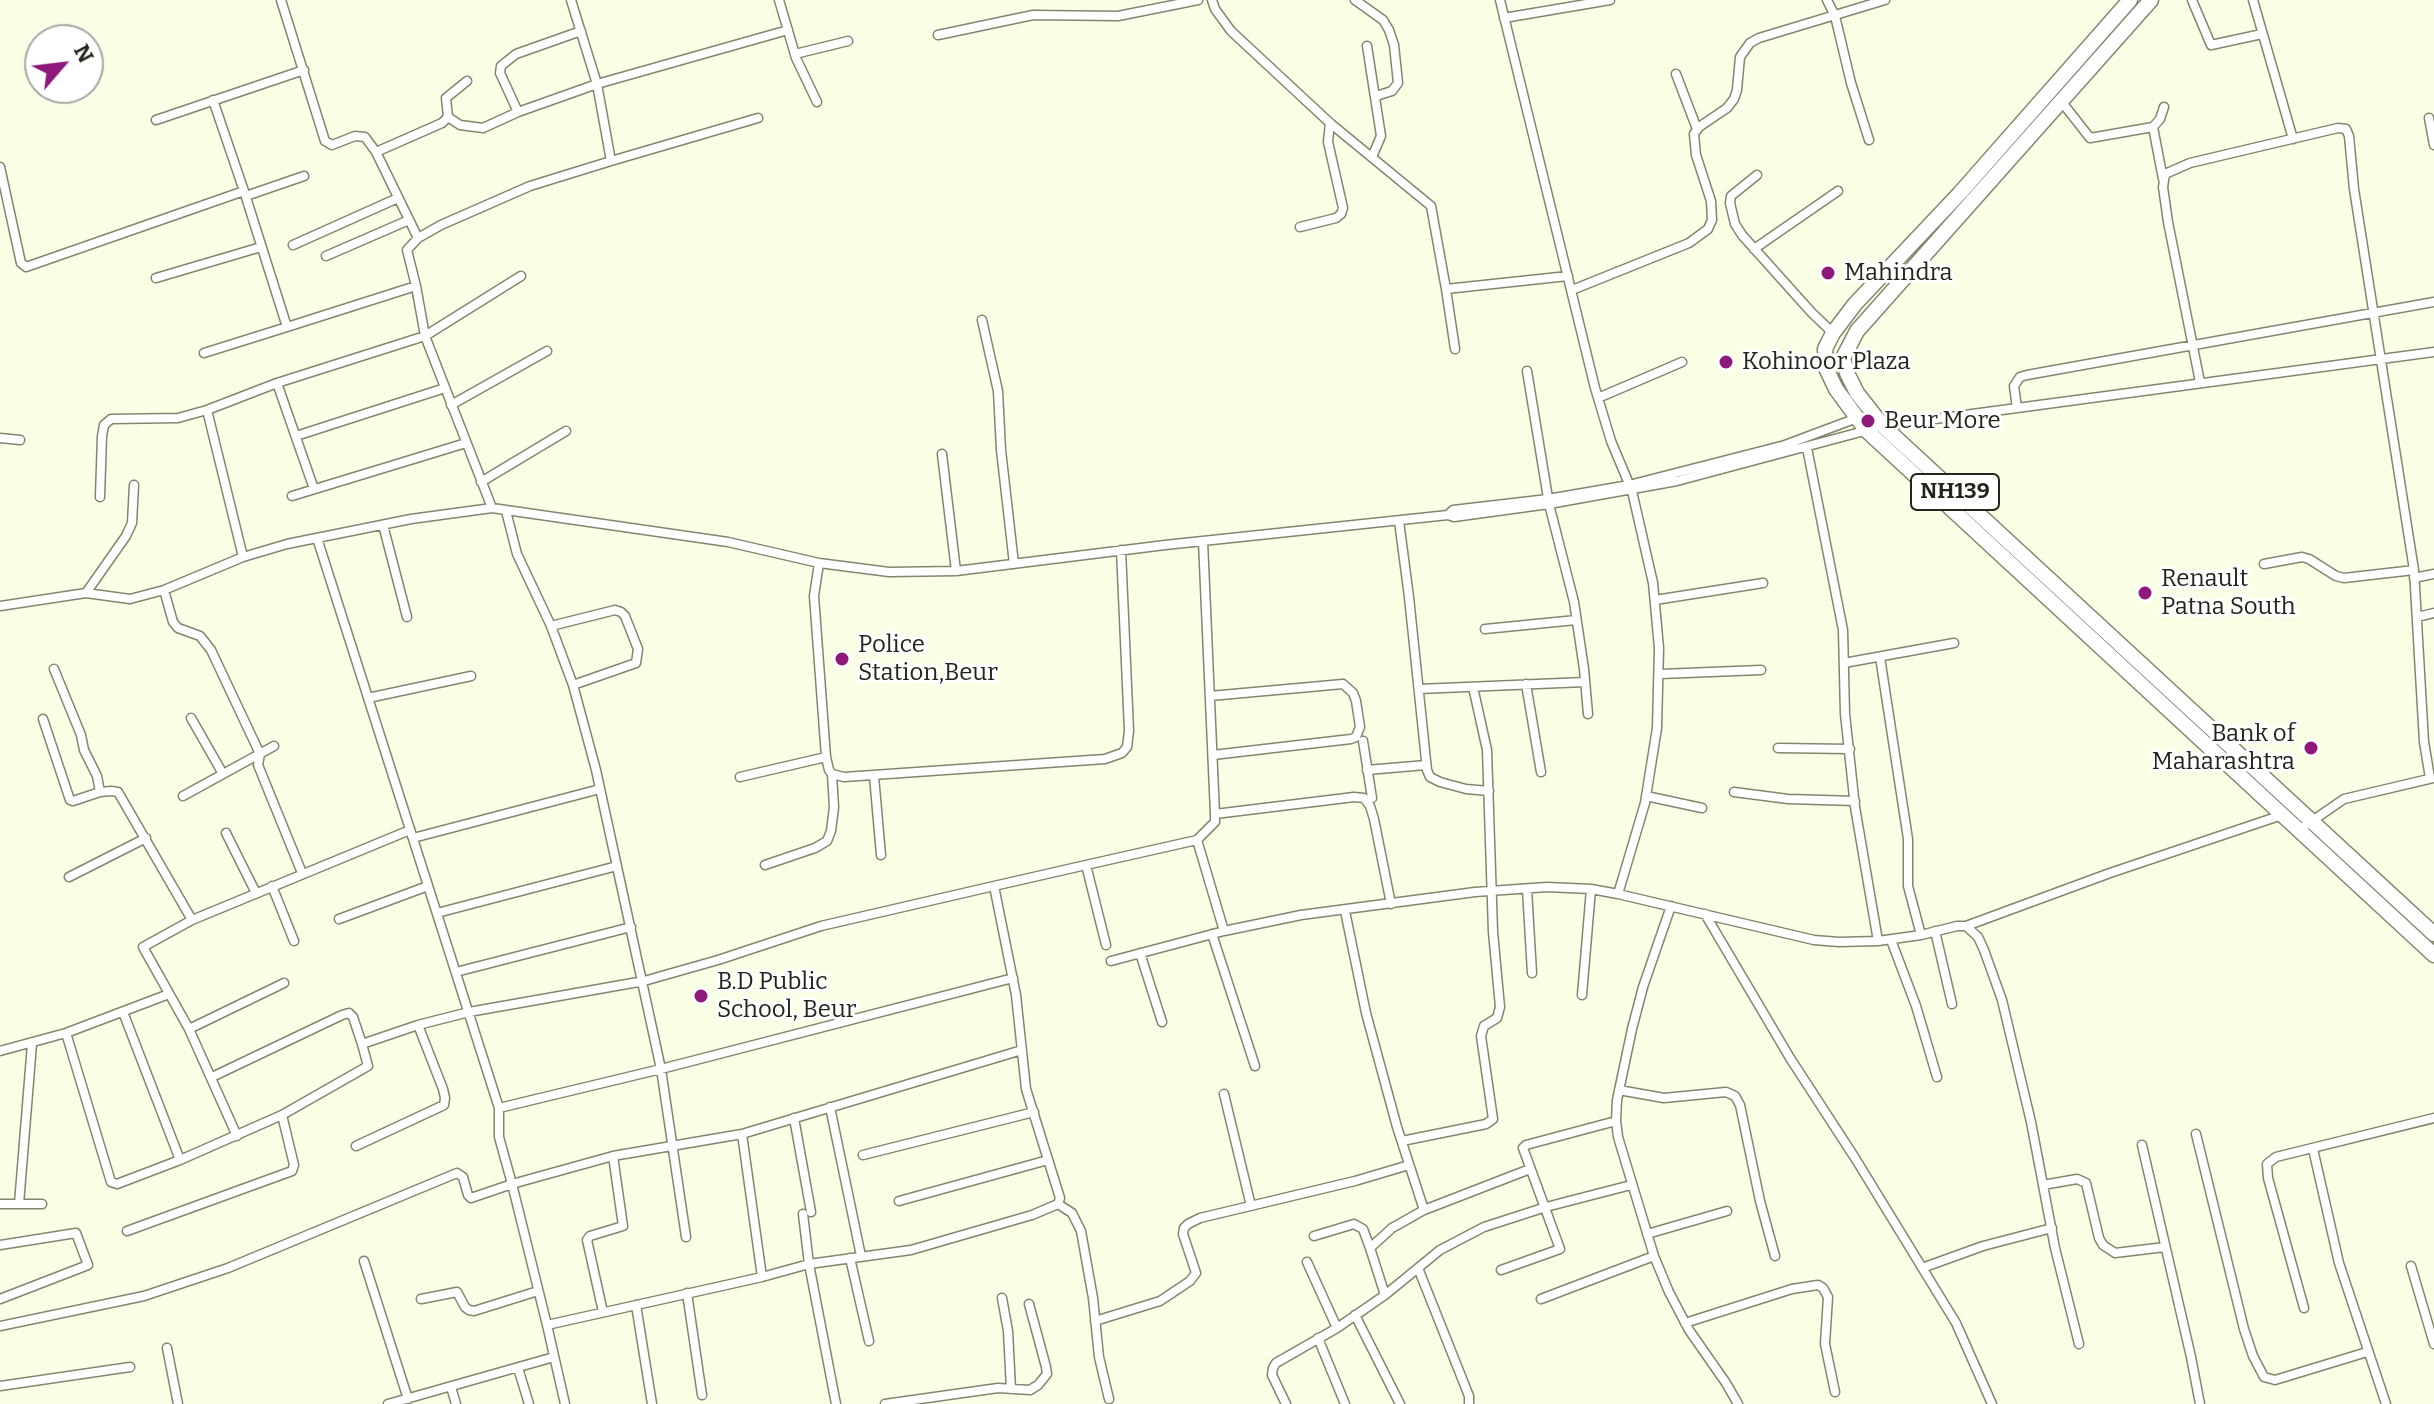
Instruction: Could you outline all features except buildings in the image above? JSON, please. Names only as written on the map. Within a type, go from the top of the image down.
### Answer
[{"type":"highway","name":"NH139","points":[[2130,0],[1960,193],[1855,304],[1825,349],[1826,368],[1836,389],[1864,420],[2041,593],[2434,955]]},
{"type":"highway","name":"NH139","points":[[1864,420],[1843,358],[1857,331],[2151,0]]},
{"type":"highway","name":"NH139","points":[[1864,420],[1883,426],[2434,934]]},
{"type":"highway","points":[[2041,593],[2051,582]]},
{"type":"street","points":[[281,0],[325,141],[332,145],[365,137],[376,152],[418,238]]},
{"type":"street","points":[[571,0],[597,84],[611,161]]},
{"type":"street","points":[[938,35],[1033,15],[1118,16],[1198,0]]},
{"type":"street","points":[[1212,0],[1231,31],[1330,123],[1431,206],[1455,349]]},
{"type":"street","points":[[1355,0],[1383,20],[1394,45],[1398,83],[1392,91],[1376,96]]},
{"type":"street","points":[[1500,0],[1598,398],[1611,441],[1631,488],[1649,560],[1655,600],[1660,674],[1657,728],[1646,796],[1618,894]]},
{"type":"street","points":[[1504,18],[1610,0]]},
{"type":"street","points":[[1827,0],[1835,16],[1869,140]]},
{"type":"street","points":[[1572,290],[1689,243],[1708,229],[1713,210],[1696,155],[1694,134],[1734,99],[1740,57],[1750,43],[1885,0]]},
{"type":"street","points":[[2192,0],[2211,45],[2262,34]]},
{"type":"street","points":[[2253,0],[2293,139]]},
{"type":"street","points":[[783,1],[795,54],[817,102]]},
{"type":"street","points":[[448,117],[460,125],[483,128],[597,84],[788,30]]},
{"type":"street","points":[[518,112],[500,73],[501,66],[516,54],[581,31]]},
{"type":"street","points":[[795,54],[848,41]]},
{"type":"street","points":[[1367,46],[1381,136],[1372,157]]},
{"type":"street","points":[[156,120],[304,70]]},
{"type":"street","points":[[1676,74],[1697,129]]},
{"type":"street","points":[[448,117],[446,98],[467,81]]},
{"type":"street","points":[[2047,94],[2061,102],[2090,138],[2153,127],[2164,107]]},
{"type":"street","points":[[213,100],[287,327]]},
{"type":"street","points":[[376,152],[437,126],[448,117]]},
{"type":"street","points":[[492,508],[425,336],[407,250],[418,238],[441,225],[530,186],[758,118]]},
{"type":"street","points":[[2429,118],[2434,145]]},
{"type":"street","points":[[1300,227],[1336,218],[1343,208],[1328,142],[1330,123]]},
{"type":"street","points":[[2153,127],[2171,239],[2200,382]]},
{"type":"street","points":[[2163,179],[2170,171],[2190,163],[2338,128],[2348,132],[2414,574],[2424,742],[2432,778],[2352,796],[2333,805],[2299,830]]},
{"type":"street","points":[[0,167],[21,263],[26,267],[304,176]]},
{"type":"street","points":[[1757,175],[1731,196],[1735,224],[1754,249],[1833,333]]},
{"type":"street","points":[[1754,249],[1838,191]]},
{"type":"street","points":[[293,245],[398,198]]},
{"type":"street","points":[[326,256],[409,220]]},
{"type":"street","points":[[156,278],[261,247]]},
{"type":"street","points":[[100,497],[102,436],[104,425],[111,419],[178,418],[425,336],[521,276]]},
{"type":"street","points":[[1446,289],[1568,276]]},
{"type":"street","points":[[204,353],[416,286]]},
{"type":"street","points":[[2017,408],[2014,386],[2020,377],[2434,302]]},
{"type":"street","points":[[982,320],[998,391],[1001,450],[1014,564]]},
{"type":"street","points":[[451,405],[547,351]]},
{"type":"street","points":[[1883,426],[2434,352]]},
{"type":"street","points":[[1598,398],[1682,362]]},
{"type":"street","points":[[1527,371],[1549,502],[1576,620],[1588,714]]},
{"type":"street","points":[[277,383],[314,489]]},
{"type":"street","points":[[296,436],[445,388]]},
{"type":"street","points":[[207,410],[243,557]]},
{"type":"street","points":[[0,606],[86,593],[130,599],[164,590],[243,557],[287,544],[492,508],[728,542],[819,563],[889,572],[956,571],[1448,515],[1453,510],[1549,502],[1631,488],[1807,448],[1864,420]]},
{"type":"street","points":[[1631,488],[1864,420]]},
{"type":"street","points":[[481,482],[566,431]]},
{"type":"street","points":[[0,438],[20,440]]},
{"type":"street","points":[[292,496],[466,443]]},
{"type":"street","points":[[1807,448],[1843,630],[1845,714],[1859,841],[1878,941]]},
{"type":"street","points":[[942,454],[956,571]]},
{"type":"street","points":[[86,593],[132,523],[134,485]]},
{"type":"street","points":[[506,511],[517,554],[551,626],[573,685],[600,789],[661,1069],[686,1237]]},
{"type":"street","points":[[1399,521],[1426,765],[1430,777],[1440,782],[1489,791]]},
{"type":"street","points":[[383,525],[407,617]]},
{"type":"street","points":[[317,538],[499,1108],[499,1137],[565,1404]]},
{"type":"street","points":[[362,1044],[469,1012],[644,981],[821,926],[1197,840],[1215,822],[1203,541]]},
{"type":"street","points":[[832,774],[844,777],[874,776],[1105,759],[1122,753],[1127,747],[1129,731],[1121,550]]},
{"type":"street","points":[[2264,564],[2302,557],[2344,578],[2434,574]]},
{"type":"street","points":[[765,865],[815,848],[827,841],[831,831],[834,807],[832,774],[826,757],[814,596],[819,563]]},
{"type":"street","points":[[1655,600],[1763,583]]},
{"type":"street","points":[[164,590],[173,622],[178,628],[200,636],[211,650],[260,754],[258,765],[302,873]]},
{"type":"street","points":[[551,626],[615,610],[625,616],[630,627],[638,649],[636,663],[573,685]]},
{"type":"street","points":[[2417,617],[2434,613]]},
{"type":"street","points":[[1485,629],[1576,620]]},
{"type":"street","points":[[1844,663],[1954,643]]},
{"type":"street","points":[[1880,657],[1908,839],[1908,886],[1921,935]]},
{"type":"street","points":[[54,669],[97,776],[100,792]]},
{"type":"street","points":[[1660,674],[1761,670]]},
{"type":"street","points":[[368,698],[471,676]]},
{"type":"street","points":[[1419,689],[1585,682]]},
{"type":"street","points":[[1210,696],[1343,684],[1353,693],[1360,727],[1356,737],[1351,739],[1213,755]]},
{"type":"street","points":[[1526,684],[1541,772]]},
{"type":"street","points":[[1402,1141],[1486,1124],[1493,1119],[1481,1036],[1484,1026],[1500,1014],[1500,1007],[1494,950],[1486,737],[1473,687]]},
{"type":"street","points":[[191,718],[223,774]]},
{"type":"street","points":[[43,719],[70,800],[100,792],[118,792],[192,920]]},
{"type":"street","points":[[1363,741],[1372,798]]},
{"type":"street","points":[[183,796],[274,746]]},
{"type":"street","points":[[1778,748],[1850,749]]},
{"type":"street","points":[[740,777],[826,757]]},
{"type":"street","points":[[1367,770],[1426,765]]},
{"type":"street","points":[[874,776],[881,855]]},
{"type":"street","points":[[237,1136],[189,1029],[143,947],[192,920],[302,873],[412,834],[600,789]]},
{"type":"street","points":[[1734,792],[1788,799],[1855,801]]},
{"type":"street","points":[[1646,796],[1702,808]]},
{"type":"street","points":[[1215,814],[1364,798],[1374,819],[1391,904]]},
{"type":"street","points":[[1111,961],[1224,931],[1301,915],[1492,891],[1571,887],[1618,894],[1814,940],[1891,940],[1966,926],[2282,815]]},
{"type":"street","points":[[226,833],[256,893]]},
{"type":"street","points":[[69,877],[146,838]]},
{"type":"street","points":[[1197,840],[1224,931]]},
{"type":"street","points":[[1086,865],[1106,945]]},
{"type":"street","points":[[437,913],[617,866]]},
{"type":"street","points":[[272,886],[294,941]]},
{"type":"street","points":[[339,919],[428,886]]},
{"type":"street","points":[[547,1325],[809,1264],[911,1250],[1032,1215],[1058,1204],[1060,1198],[1026,1089],[1013,978],[994,886]]},
{"type":"street","points":[[1527,889],[1532,973]]},
{"type":"street","points":[[1582,995],[1591,889]]},
{"type":"street","points":[[1671,906],[1643,987],[1619,1090],[1616,1121],[1620,1146],[1654,1256],[1685,1323],[1738,1404]]},
{"type":"street","points":[[1345,911],[1366,1013],[1424,1210]]},
{"type":"street","points":[[1705,914],[1790,1058],[1841,1135],[1966,1342],[1992,1404]]},
{"type":"street","points":[[1966,926],[1978,937],[1996,978],[2079,1344]]},
{"type":"street","points":[[456,972],[631,927]]},
{"type":"street","points":[[1935,931],[1952,1004]]},
{"type":"street","points":[[1212,934],[1255,1066]]},
{"type":"street","points":[[1891,940],[1916,1006],[1937,1077]]},
{"type":"street","points":[[1140,953],[1162,1022]]},
{"type":"street","points":[[499,1108],[1013,978]]},
{"type":"street","points":[[189,1029],[284,983]]},
{"type":"street","points":[[0,1051],[66,1033],[169,994]]},
{"type":"street","points":[[123,1012],[180,1160]]},
{"type":"street","points":[[66,1033],[111,1182],[117,1184],[282,1115],[368,1066],[353,1017],[349,1013],[212,1077]]},
{"type":"street","points":[[356,1146],[444,1105],[443,1089],[418,1025]]},
{"type":"street","points":[[19,1204],[32,1044]]},
{"type":"street","points":[[0,1326],[144,1296],[228,1268],[457,1173],[463,1177],[471,1198],[613,1156],[742,1134],[1022,1050]]},
{"type":"street","points":[[1619,1090],[1664,1098],[1726,1092],[1735,1096],[1740,1105],[1775,1256]]},
{"type":"street","points":[[1224,1094],[1251,1206]]},
{"type":"street","points":[[830,1107],[861,1256]]},
{"type":"street","points":[[863,1155],[1034,1112]]},
{"type":"street","points":[[127,1231],[292,1171],[294,1165],[282,1115]]},
{"type":"street","points":[[794,1118],[807,1213],[809,1264],[836,1404]]},
{"type":"street","points":[[2304,1308],[2266,1170],[2271,1160],[2434,1118]]},
{"type":"street","points":[[1501,1270],[1560,1249],[1523,1148],[1616,1121]]},
{"type":"street","points":[[742,1134],[762,1277]]},
{"type":"street","points":[[2196,1134],[2244,1329],[2264,1377],[2275,1380],[2367,1352]]},
{"type":"street","points":[[2142,1145],[2200,1404]]},
{"type":"street","points":[[2313,1149],[2339,1263],[2386,1404]]},
{"type":"street","points":[[603,1312],[587,1240],[590,1236],[623,1226],[613,1156]]},
{"type":"street","points":[[899,1201],[1048,1160]]},
{"type":"street","points":[[1095,1321],[1160,1301],[1190,1281],[1196,1273],[1183,1234],[1188,1224],[1200,1218],[1409,1165]]},
{"type":"street","points":[[1370,1248],[1392,1228],[1424,1210],[1530,1169]]},
{"type":"street","points":[[2043,1185],[2082,1179],[2086,1183],[2099,1238],[2115,1253],[2165,1247]]},
{"type":"street","points":[[1272,1404],[1285,1402],[1272,1375],[1273,1368],[1285,1356],[1337,1328],[1461,1237],[1505,1219],[1631,1185]]},
{"type":"street","points":[[0,1204],[42,1204]]},
{"type":"street","points":[[1058,1204],[1072,1213],[1081,1231],[1099,1357],[1109,1399]]},
{"type":"street","points":[[1647,1234],[1727,1211]]},
{"type":"street","points":[[1314,1236],[1359,1225],[1385,1295]]},
{"type":"street","points":[[1922,1268],[1983,1246],[2052,1228]]},
{"type":"street","points":[[0,1245],[76,1233],[88,1265],[0,1299]]},
{"type":"street","points":[[1541,1299],[1654,1256]]},
{"type":"street","points":[[850,1258],[869,1341]]},
{"type":"street","points":[[364,1261],[408,1399]]},
{"type":"street","points":[[1307,1262],[1337,1328]]},
{"type":"street","points":[[2411,1266],[2434,1344]]},
{"type":"street","points":[[1418,1268],[1469,1396],[1469,1404]]},
{"type":"street","points":[[1685,1323],[1792,1289],[1818,1285],[1828,1297],[1825,1344],[1835,1392]]},
{"type":"street","points":[[421,1299],[457,1292],[465,1307],[474,1311],[538,1291]]},
{"type":"street","points":[[687,1293],[702,1395]]},
{"type":"street","points":[[1002,1298],[1008,1331],[1011,1389]]},
{"type":"street","points":[[885,1404],[998,1388],[1030,1390],[1047,1374],[1029,1304]]},
{"type":"street","points":[[636,1305],[652,1404]]},
{"type":"street","points":[[1355,1315],[1400,1404]]},
{"type":"street","points":[[1318,1338],[1345,1404]]},
{"type":"street","points":[[167,1348],[178,1404]]},
{"type":"street","points":[[388,1404],[554,1357]]},
{"type":"street","points":[[0,1386],[130,1367]]},
{"type":"street","points":[[518,1368],[529,1404]]},
{"type":"street","points":[[451,1387],[456,1404]]},
{"type":"place","name":"Mahindra","points":[[1828,273]]},
{"type":"place","name":"Kohinoor Plaza","points":[[1726,362]]},
{"type":"place","name":"Beur More","points":[[1868,421]]},
{"type":"place","name":"Renault Patna South","points":[[2145,593]]},
{"type":"place","name":"Police Station,Beur","points":[[842,659]]},
{"type":"place","name":"Bank of Maharashtra","points":[[2311,748]]},
{"type":"place","name":"B.D Public School, Beur","points":[[701,996]]}]
